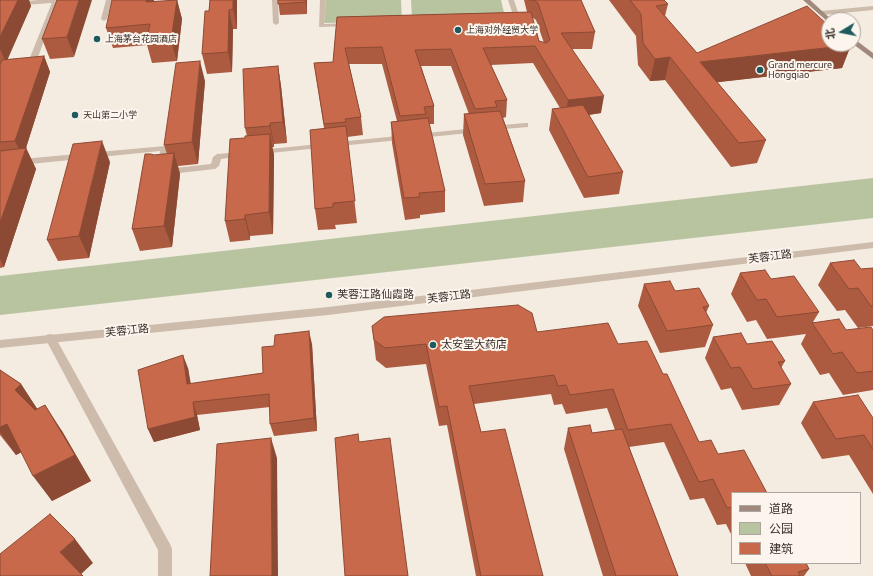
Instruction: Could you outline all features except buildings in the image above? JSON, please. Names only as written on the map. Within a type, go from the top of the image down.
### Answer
[{"type":"main road","points":[[806,0],[821,12]]},
{"type":"main road","points":[[861,47],[873,57]]},
{"type":"street","points":[[0,6],[3,0]]},
{"type":"street","points":[[0,6],[59,0],[33,60]]},
{"type":"street","points":[[104,19],[109,0]]},
{"type":"street","points":[[275,0],[276,23]]},
{"type":"street","points":[[323,0],[321,26],[360,25]]},
{"type":"street","points":[[511,0],[517,20]]},
{"type":"street","points":[[821,12],[873,8]]},
{"type":"street","points":[[509,20],[532,20]]},
{"type":"street","points":[[0,164],[165,148],[161,172],[216,166],[217,157],[525,125]]},
{"type":"street","name":"芙蓉江路","points":[[0,344],[328,311],[873,245]]},
{"type":"street","points":[[50,338],[165,549],[165,576]]},
{"type":"green space","points":[[326,0],[401,0],[402,21],[324,23]]},
{"type":"green space","points":[[411,0],[501,0],[505,17],[412,19]]},
{"type":"green space","points":[[873,178],[873,218],[0,315],[0,276]]},
{"type":"place","name":"上海对外经贸大学","points":[[458,30]]},
{"type":"place","name":"上海茅台花园酒店","points":[[97,39]]},
{"type":"place","name":"Grand mercure Hongqiao","points":[[760,70]]},
{"type":"place","name":"天山第二小学","points":[[75,115]]},
{"type":"place","name":"芙蓉江路仙霞路","points":[[329,295]]},
{"type":"place","name":"太安堂大药店","points":[[433,345]]}]
